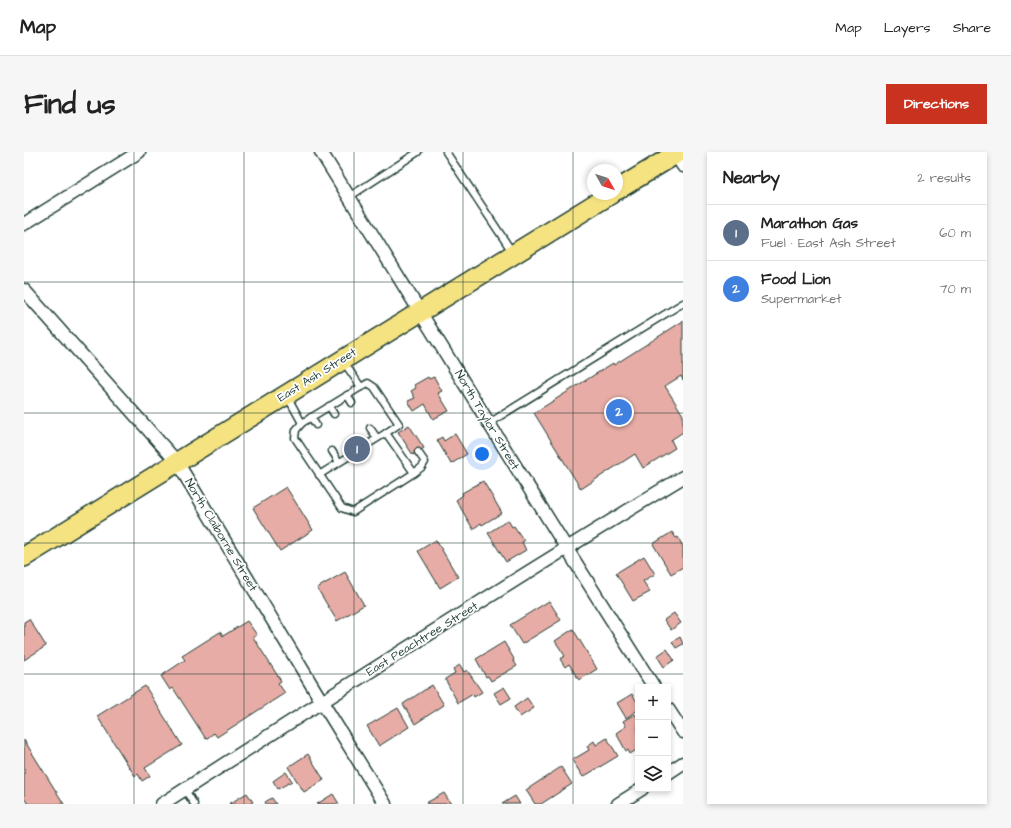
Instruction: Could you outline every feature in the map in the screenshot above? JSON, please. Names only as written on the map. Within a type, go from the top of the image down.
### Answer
[{"type":"main road","points":[[623,187],[678,156]]},
{"type":"main road","name":"East Ash Street","points":[[24,557],[601,200]]},
{"type":"street","points":[[24,224],[139,152]]},
{"type":"street","name":"North Taylor Street","points":[[321,152],[565,548],[652,684]]},
{"type":"street","name":"North Claiborne Street","points":[[24,290],[177,462],[385,804]]},
{"type":"street","name":"East Peachtree Street","points":[[162,804],[565,548],[683,477]]},
{"type":"street","points":[[671,714],[683,732]]},
{"type":"street","points":[[671,771],[683,763]]},
{"type":"street","points":[[618,804],[637,792]]},
{"type":"lane","points":[[349,197],[418,152]]},
{"type":"lane","points":[[446,152],[514,254]]},
{"type":"lane","points":[[489,423],[683,303]]},
{"type":"lane","points":[[342,360],[361,386]]},
{"type":"lane","points":[[365,446],[386,433],[401,427],[374,387],[368,382],[311,417],[302,423],[296,430],[295,438],[319,475],[342,508],[353,512],[414,474],[425,462],[418,452]]},
{"type":"lane","points":[[286,395],[302,423]]},
{"type":"lane","points":[[347,395],[352,403]]},
{"type":"lane","points":[[329,406],[334,414]]},
{"type":"lane","points":[[311,417],[316,426]]},
{"type":"lane","points":[[370,428],[377,438]]},
{"type":"lane","points":[[386,433],[414,474]]},
{"type":"lane","points":[[332,451],[339,462]]},
{"type":"lane","points":[[319,475],[351,455]]},
{"type":"lane","points":[[185,790],[194,804]]},
{"type":"building","points":[[683,321],[683,380],[681,376],[665,386],[683,415],[683,432],[671,440],[675,448],[643,468],[635,454],[581,489],[534,413]]},
{"type":"building","points":[[428,377],[429,379],[434,377],[442,391],[438,393],[449,411],[433,419],[425,404],[414,411],[408,401],[415,398],[411,391],[416,388],[414,385]]},
{"type":"building","points":[[409,425],[424,448],[413,455],[398,432]]},
{"type":"building","points":[[455,434],[467,454],[451,464],[437,440],[442,437],[444,441]]},
{"type":"building","points":[[483,481],[502,513],[482,525],[481,523],[473,529],[456,500],[463,495],[462,493]]},
{"type":"building","points":[[286,487],[313,530],[280,551],[253,508]]},
{"type":"building","points":[[508,520],[524,541],[522,542],[526,550],[506,562],[488,533]]},
{"type":"building","points":[[672,532],[676,538],[678,537],[683,547],[683,567],[671,574],[653,544]]},
{"type":"building","points":[[436,540],[458,577],[440,588],[418,551]]},
{"type":"building","points":[[644,556],[655,574],[643,581],[650,592],[633,601],[616,573]]},
{"type":"building","points":[[345,572],[364,605],[337,621],[317,588]]},
{"type":"building","points":[[549,601],[561,620],[522,644],[510,625]]},
{"type":"building","points":[[674,613],[681,623],[671,630],[664,620]]},
{"type":"building","points":[[29,619],[46,646],[24,660],[24,622]]},
{"type":"building","points":[[247,621],[257,635],[253,637],[281,681],[278,683],[285,693],[217,737],[214,733],[206,739],[173,688],[170,690],[161,676],[185,660],[182,656],[220,632],[223,636]]},
{"type":"building","points":[[573,629],[597,669],[579,680],[569,664],[565,667],[560,659],[565,656],[555,641]]},
{"type":"building","points":[[680,637],[683,644],[676,648],[672,642]]},
{"type":"building","points":[[504,642],[517,666],[491,681],[488,676],[486,677],[476,659]]},
{"type":"building","points":[[667,649],[674,660],[664,667],[657,656]]},
{"type":"building","points":[[460,665],[464,672],[467,670],[482,692],[474,697],[473,694],[458,703],[445,679],[455,673],[453,669]]},
{"type":"building","points":[[432,685],[444,705],[415,724],[403,704]]},
{"type":"building","points":[[145,686],[182,745],[145,768],[150,776],[142,781],[138,774],[135,776],[97,716]]},
{"type":"building","points":[[504,687],[511,698],[501,704],[494,693]]},
{"type":"building","points":[[632,694],[635,698],[635,712],[626,718],[617,703]]},
{"type":"building","points":[[527,698],[534,708],[520,717],[514,707]]},
{"type":"building","points":[[398,708],[409,727],[379,746],[367,726]]},
{"type":"building","points":[[635,714],[635,751],[630,754],[628,750],[626,751],[616,733],[626,726],[623,721]]},
{"type":"building","points":[[607,738],[618,756],[583,777],[572,760],[589,750],[587,746],[594,741],[596,745]]},
{"type":"building","points":[[24,740],[64,804],[28,804],[24,798]]},
{"type":"building","points":[[308,754],[324,780],[304,792],[288,767]]},
{"type":"building","points":[[561,767],[572,784],[541,804],[535,804],[526,790]]},
{"type":"building","points":[[286,772],[292,781],[278,789],[273,781]]},
{"type":"building","points":[[247,793],[253,802],[251,803],[252,804],[229,804]]},
{"type":"building","points":[[444,793],[451,804],[426,803]]},
{"type":"building","points":[[333,794],[339,804],[317,804]]},
{"type":"building","points":[[515,796],[520,804],[502,804]]},
{"type":"building","points":[[272,798],[276,804],[266,804],[265,802]]},
{"type":"place","name":"Food Lion","points":[[619,412]]},
{"type":"place","name":"Marathon Gas","points":[[357,449]]}]
